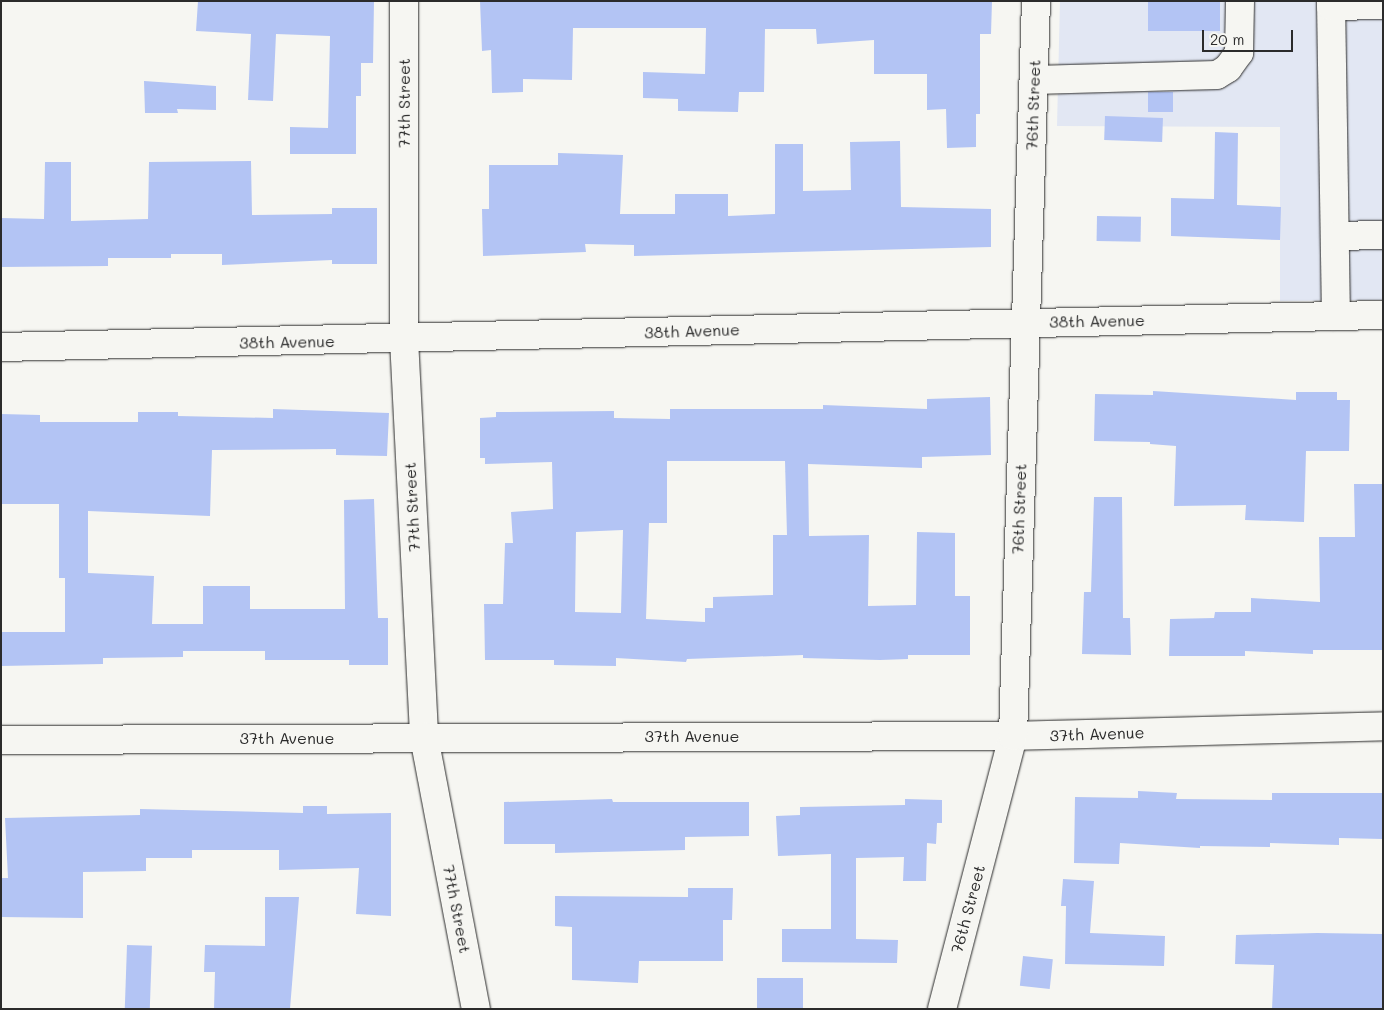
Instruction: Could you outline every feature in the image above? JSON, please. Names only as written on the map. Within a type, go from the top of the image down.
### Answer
[{"type":"street","name":"77th Street","points":[[404,1],[404,339],[424,737],[476,1009]]},
{"type":"street","name":"76th Street","points":[[942,1009],[1012,736],[1024,322],[1036,1]]},
{"type":"street","points":[[1034,80],[1217,75],[1228,68],[1239,53],[1240,1]]},
{"type":"street","points":[[1336,316],[1331,4],[1383,5]]},
{"type":"street","points":[[1335,236],[1383,235]]},
{"type":"street","name":"38th Avenue","points":[[1,347],[1383,315]]},
{"type":"street","name":"37th Avenue","points":[[1,740],[1012,736],[1383,726]]},
{"type":"shaded area","points":[[1060,1],[1383,1],[1383,300],[1280,301],[1280,127],[1057,126]]},
{"type":"building","points":[[198,1],[374,1],[373,63],[361,63],[361,96],[356,96],[356,154],[290,154],[290,127],[328,128],[330,36],[276,34],[273,101],[248,100],[251,34],[196,31]]},
{"type":"building","points":[[480,1],[992,1],[991,34],[980,34],[980,114],[976,114],[976,147],[947,148],[946,109],[927,110],[927,74],[874,74],[874,40],[817,44],[816,29],[765,29],[764,92],[739,92],[738,112],[678,111],[678,99],[643,98],[643,72],[705,74],[706,28],[573,28],[572,80],[523,79],[523,92],[492,93],[491,50],[482,51]]},
{"type":"building","points":[[1148,1],[1220,1],[1220,31],[1148,31]]},
{"type":"building","points":[[144,81],[216,86],[216,110],[177,109],[178,113],[145,113]]},
{"type":"building","points":[[1148,92],[1173,92],[1173,112],[1148,112]]},
{"type":"building","points":[[1105,116],[1163,118],[1162,142],[1104,140]]},
{"type":"building","points":[[1215,132],[1238,133],[1237,205],[1281,207],[1280,240],[1171,236],[1171,198],[1214,199]]},
{"type":"building","points":[[900,141],[901,207],[991,209],[991,247],[634,256],[634,245],[585,244],[586,252],[483,256],[482,209],[489,209],[489,165],[558,165],[558,153],[623,155],[620,214],[675,214],[675,194],[728,194],[728,216],[775,214],[775,144],[803,144],[803,191],[851,190],[850,142]]},
{"type":"building","points":[[251,161],[252,215],[332,214],[332,208],[377,208],[377,264],[332,264],[332,260],[222,265],[222,254],[171,254],[171,258],[108,258],[108,266],[1,267],[1,218],[44,219],[45,162],[71,162],[71,221],[148,219],[149,162]]},
{"type":"building","points":[[1097,216],[1141,217],[1141,242],[1097,241]]},
{"type":"building","points":[[1153,391],[1296,400],[1296,392],[1337,392],[1337,400],[1350,400],[1349,451],[1306,451],[1304,522],[1245,520],[1246,505],[1174,506],[1176,446],[1150,444],[1150,442],[1094,441],[1095,394],[1153,395]]},
{"type":"building","points":[[990,397],[991,455],[922,457],[922,468],[808,464],[809,536],[869,535],[868,606],[916,605],[917,532],[955,533],[955,596],[970,596],[970,655],[908,655],[908,659],[880,660],[803,658],[803,655],[687,659],[686,662],[616,658],[616,666],[554,665],[554,660],[485,660],[484,604],[503,604],[505,543],[513,543],[511,512],[553,509],[552,462],[485,464],[485,458],[480,458],[480,418],[496,417],[496,412],[614,411],[614,418],[670,419],[670,409],[823,409],[823,405],[927,409],[927,399]],"holes":[[[667,461],[785,461],[787,535],[773,535],[773,595],[713,597],[713,608],[705,608],[705,622],[646,619],[649,523],[667,523]],[[623,530],[621,613],[575,612],[576,532]]]},
{"type":"building","points":[[273,409],[389,413],[387,456],[336,455],[336,449],[212,450],[210,516],[88,511],[88,573],[154,576],[152,624],[203,624],[203,586],[250,586],[250,609],[345,609],[344,500],[374,499],[378,618],[388,618],[388,665],[349,665],[349,660],[265,660],[265,651],[183,651],[183,657],[103,658],[103,664],[1,666],[1,632],[65,632],[65,578],[59,578],[59,504],[1,504],[1,414],[40,415],[40,422],[138,422],[138,412],[178,412],[178,416],[273,418]]},
{"type":"building","points":[[1354,484],[1383,484],[1383,650],[1313,650],[1313,654],[1245,651],[1245,656],[1169,656],[1170,619],[1214,618],[1215,612],[1251,612],[1251,598],[1320,602],[1319,537],[1355,537]]},
{"type":"building","points":[[1094,497],[1122,497],[1123,618],[1130,618],[1131,655],[1082,654],[1084,592],[1091,592]]},
{"type":"building","points":[[1138,791],[1177,793],[1176,799],[1272,800],[1272,793],[1383,793],[1383,839],[1339,838],[1339,845],[1270,843],[1270,847],[1200,846],[1200,848],[1120,843],[1119,864],[1074,863],[1075,797],[1138,798]]},
{"type":"building","points":[[612,799],[613,802],[749,802],[749,836],[685,837],[685,850],[555,853],[555,844],[504,844],[504,802]]},
{"type":"building","points":[[905,799],[942,800],[942,823],[937,823],[936,844],[927,843],[926,881],[903,881],[904,857],[856,858],[856,939],[898,940],[897,963],[782,962],[782,929],[831,929],[831,854],[778,856],[776,816],[800,815],[800,807],[905,805]]},
{"type":"building","points":[[303,806],[327,806],[327,814],[391,813],[391,916],[356,914],[359,868],[279,870],[279,850],[192,850],[192,858],[146,858],[146,871],[83,872],[83,918],[1,917],[1,878],[8,878],[5,818],[140,815],[140,809],[303,813]]},
{"type":"building","points":[[1063,879],[1094,881],[1090,933],[1165,936],[1164,966],[1065,964],[1066,906],[1061,906]]},
{"type":"building","points":[[688,888],[733,888],[732,920],[723,920],[723,961],[639,961],[638,983],[572,980],[572,927],[555,926],[555,896],[688,897]]},
{"type":"building","points":[[265,897],[299,897],[290,1009],[214,1009],[215,972],[204,972],[205,945],[265,946]]},
{"type":"building","points":[[1383,934],[1383,1009],[1272,1009],[1274,965],[1235,964],[1236,935]]},
{"type":"building","points":[[127,945],[152,946],[150,1009],[125,1009]]},
{"type":"building","points":[[1023,956],[1053,959],[1050,989],[1020,986]]},
{"type":"building","points":[[757,978],[803,978],[803,1009],[757,1009]]}]
